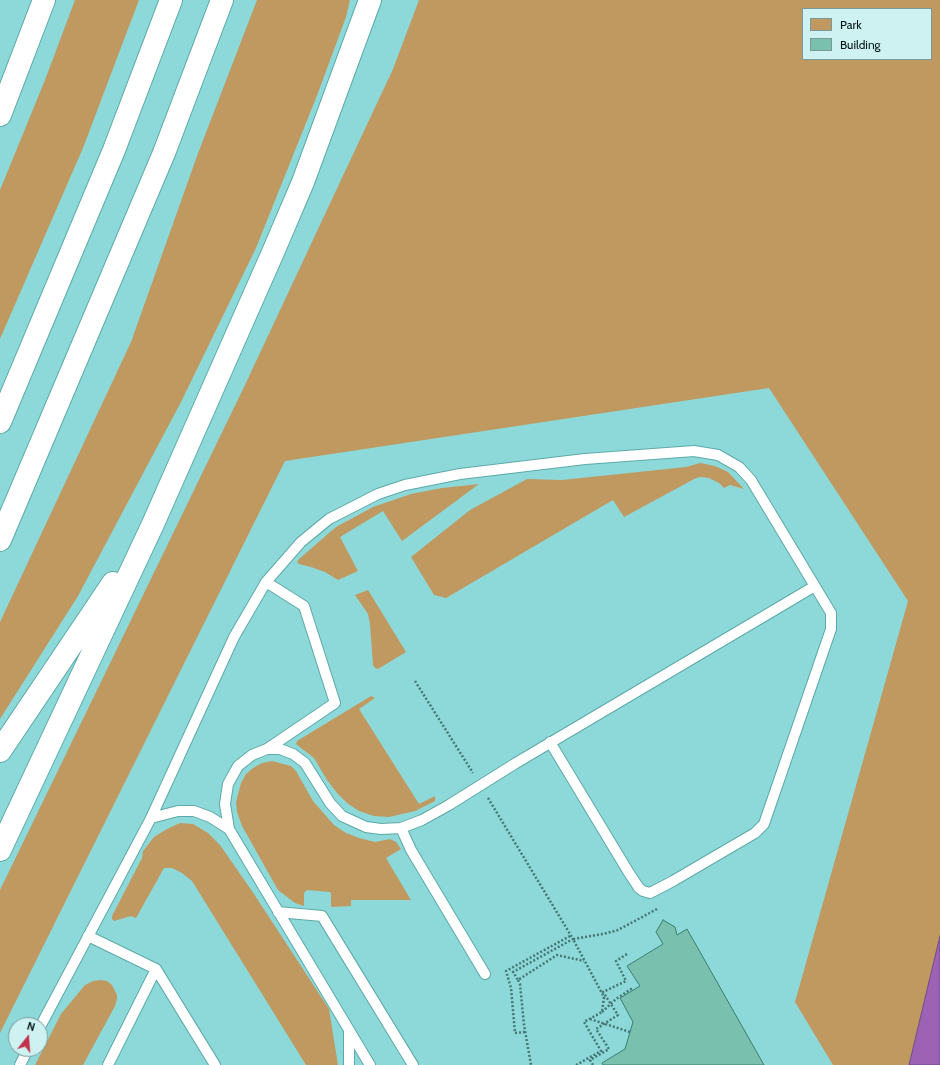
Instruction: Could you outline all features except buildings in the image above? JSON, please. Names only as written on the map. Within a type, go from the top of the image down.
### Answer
[{"type":"highway","points":[[0,115],[44,0]]},
{"type":"highway","points":[[0,422],[114,150],[171,0]]},
{"type":"highway","points":[[0,540],[164,153],[222,0]]},
{"type":"highway","points":[[0,850],[152,524],[274,250],[305,175],[370,0]]},
{"type":"highway","points":[[0,751],[152,524]]},
{"type":"lane","points":[[45,1017],[151,818],[234,637],[266,582],[301,542],[328,519],[378,494],[405,485],[460,474],[585,459],[694,451],[718,455],[739,466],[751,480],[831,613],[831,629],[764,824],[755,833],[742,841],[656,890],[650,893],[643,891],[629,874],[550,742]]},
{"type":"lane","points":[[266,582],[304,606],[335,703],[267,749],[252,756],[238,766],[228,784],[225,804],[229,829],[370,1065]]},
{"type":"lane","points":[[267,749],[280,749],[293,754],[305,763],[330,804],[342,816],[366,827],[381,829],[401,828],[422,820],[442,809],[550,742],[815,586]]},
{"type":"lane","points":[[151,818],[178,811],[194,811],[210,817],[229,829]]},
{"type":"lane","points":[[401,828],[411,850],[485,974]]},
{"type":"lane","points":[[278,912],[322,916],[413,1065]]},
{"type":"lane","points":[[88,936],[156,968],[215,1065]]},
{"type":"lane","points":[[108,1065],[156,968]]},
{"type":"lane","points":[[349,1030],[349,1065]]},
{"type":"path","points":[[415,681],[480,785],[584,960],[604,997],[602,1012]]},
{"type":"path","points":[[531,1065],[524,1025],[520,984],[513,972],[572,939],[618,930],[659,907]]},
{"type":"path","points":[[525,1032],[515,1032],[511,988],[506,971],[570,936]]},
{"type":"path","points":[[593,1065],[590,1060],[609,1049],[596,1029],[618,1015],[603,992],[626,981],[616,961],[627,954]]},
{"type":"path","points":[[518,980],[557,955],[584,960]]},
{"type":"path","points":[[576,1065],[601,1051],[584,1022],[602,1012],[616,999],[631,989],[632,991]]},
{"type":"path","points":[[590,1019],[630,1032]]},
{"type":"green space","points":[[75,0],[139,0],[83,148],[0,339],[0,190],[45,80]]},
{"type":"green space","points":[[257,0],[350,0],[346,17],[318,93],[256,248],[181,402],[78,596],[0,719],[0,622],[131,342],[197,156]]},
{"type":"green space","points":[[419,0],[940,0],[940,936],[909,1065],[833,1065],[795,1002],[908,601],[769,388],[285,461],[0,1033],[0,890],[244,387],[393,69]]},
{"type":"green space","points":[[700,463],[715,466],[728,472],[744,489],[730,485],[724,488],[719,483],[709,478],[696,478],[624,517],[613,500],[446,598],[434,595],[411,557],[470,510],[527,479],[562,480],[686,467]]},
{"type":"green space","points":[[479,484],[402,541],[383,511],[340,537],[358,571],[338,580],[325,572],[299,564],[297,562],[336,527],[373,507],[411,494],[442,488]]},
{"type":"green space","points":[[368,590],[406,652],[378,669],[373,665],[368,614],[355,595]]},
{"type":"green space","points":[[371,696],[375,698],[359,709],[419,804],[435,796],[435,801],[415,811],[389,817],[374,816],[359,811],[347,803],[337,793],[327,780],[314,758],[296,744],[297,741]]},
{"type":"green space","points":[[272,761],[291,766],[296,771],[313,801],[334,825],[346,833],[375,842],[390,839],[396,842],[401,849],[386,858],[411,900],[351,900],[351,906],[331,907],[330,892],[307,890],[304,893],[304,906],[295,903],[278,890],[242,826],[237,812],[236,802],[241,783],[246,774],[262,763]]},
{"type":"green space","points":[[180,823],[193,824],[208,833],[220,845],[254,894],[329,1009],[338,1065],[306,1065],[192,881],[182,873],[172,868],[164,868],[136,918],[131,916],[114,921],[112,919],[112,916],[142,858],[143,851],[154,837]]},
{"type":"green space","points":[[93,981],[107,981],[112,985],[117,995],[117,999],[115,1006],[83,1065],[35,1065],[39,1057],[48,1057],[48,1040],[61,1014],[85,985]]},
{"type":"shaded area","points":[[940,936],[940,1065],[909,1065]]}]
